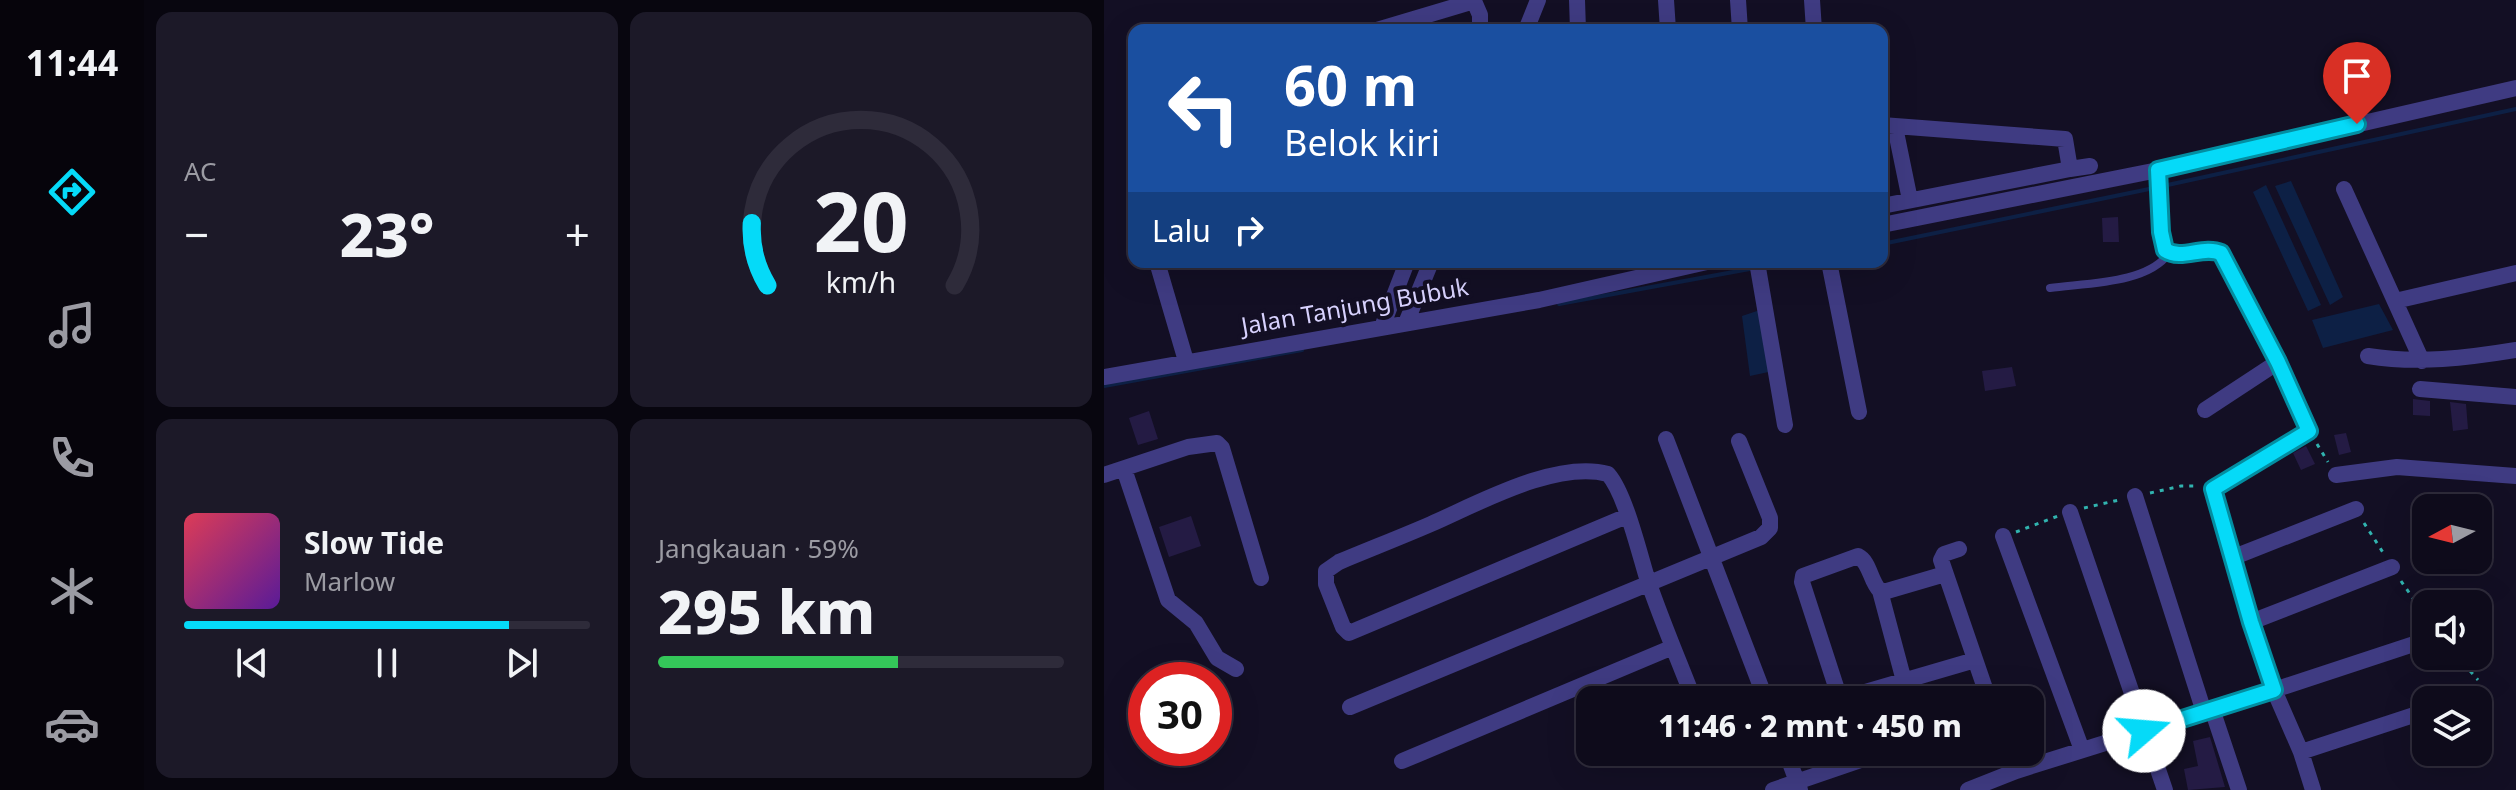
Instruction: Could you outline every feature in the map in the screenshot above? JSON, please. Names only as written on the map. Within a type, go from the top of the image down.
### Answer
[{"type":"street","points":[[1528,24],[1538,0]]},
{"type":"street","points":[[1577,0],[1578,24]]},
{"type":"street","points":[[1666,0],[1668,24]]},
{"type":"street","points":[[1738,0],[1740,24]]},
{"type":"street","points":[[1812,0],[1814,24]]},
{"type":"street","points":[[1397,24],[1474,1],[1480,24]]},
{"type":"street","points":[[1888,224],[2084,184],[2159,177],[2516,88]]},
{"type":"street","points":[[1888,127],[2065,139],[2080,167],[2084,184]]},
{"type":"street","points":[[1888,134],[1906,201],[1906,220]]},
{"type":"street","points":[[1888,205],[2080,167]]},
{"type":"street","points":[[2159,177],[2162,242],[2169,253],[2211,250],[2221,253],[2278,362],[2309,431],[2213,489],[2251,622],[2313,790]]},
{"type":"street","points":[[2344,189],[2422,361]]},
{"type":"street","points":[[1159,268],[1186,361]]},
{"type":"street","points":[[1382,327],[1405,268]]},
{"type":"street","points":[[1406,323],[1429,268]]},
{"type":"street","name":"Jalan Tanjung Bubuk","points":[[1104,377],[1539,300],[1680,268]]},
{"type":"street","points":[[1758,268],[1785,425]]},
{"type":"street","points":[[1830,268],[1859,412]]},
{"type":"street","points":[[2395,301],[2516,273]]},
{"type":"street","points":[[2368,356],[2394,361],[2422,361],[2516,350]]},
{"type":"street","points":[[2205,410],[2278,362]]},
{"type":"street","points":[[2420,389],[2516,397]]},
{"type":"street","points":[[1666,439],[1761,686]]},
{"type":"street","points":[[1350,707],[1761,537],[1770,528],[1766,505],[1739,441]]},
{"type":"street","points":[[1104,475],[1188,447],[1217,443],[1222,448],[1261,578]]},
{"type":"street","points":[[2336,475],[2397,467],[2516,476]]},
{"type":"street","points":[[1124,469],[1166,597],[1196,623],[1217,658],[1236,669]]},
{"type":"street","points":[[1627,516],[1349,633],[1343,627],[1326,584],[1326,571],[1339,562],[1513,489],[1556,475],[1577,472],[1608,474],[1614,481],[1627,516],[1649,584],[1688,686]]},
{"type":"street","points":[[2135,496],[2208,710],[2239,790]]},
{"type":"street","points":[[2234,557],[2356,509]]},
{"type":"street","points":[[2070,512],[2165,790]]},
{"type":"street","points":[[2003,536],[2082,750]]},
{"type":"street","points":[[1959,549],[1941,557],[1984,686]]},
{"type":"street","points":[[1835,686],[1802,582],[1803,576],[1861,557],[1880,591],[1904,681]]},
{"type":"street","points":[[2251,622],[2392,567]]},
{"type":"street","points":[[1880,591],[1945,574]]},
{"type":"street","points":[[1968,790],[2016,771],[2412,645]]},
{"type":"street","points":[[1402,761],[1673,647]]},
{"type":"street","points":[[1887,686],[1975,660]]},
{"type":"street","points":[[2301,752],[2412,716]]},
{"type":"street","points":[[1791,766],[1798,786]]},
{"type":"street","points":[[1773,790],[1798,786],[1849,766]]},
{"type":"street","points":[[2014,766],[2016,771]]},
{"type":"lane","points":[[2050,288],[2146,273],[2162,263],[2169,253]]},
{"type":"path","points":[[2309,431],[2336,475]]},
{"type":"path","points":[[2356,509],[2412,596]]},
{"type":"path","points":[[2003,536],[2070,512]]},
{"type":"path","points":[[2469,670],[2481,686]]},
{"type":"water","points":[[2291,181],[2343,297],[2330,305],[2275,186]]},
{"type":"water","points":[[2266,185],[2321,305],[2308,311],[2253,192]]},
{"type":"water","points":[[2379,304],[2393,330],[2323,348],[2312,320]]},
{"type":"water","points":[[1763,309],[1773,371],[1750,376],[1742,316]]},
{"type":"building","points":[[2118,217],[2119,242],[2103,242],[2102,218]]},
{"type":"building","points":[[2012,367],[2016,386],[1985,391],[1982,371]]},
{"type":"building","points":[[2413,399],[2430,401],[2430,416],[2413,415]]},
{"type":"building","points":[[2450,402],[2466,404],[2468,429],[2453,431]]},
{"type":"building","points":[[1149,411],[1158,439],[1138,445],[1129,418]]},
{"type":"building","points":[[2346,433],[2351,452],[2339,455],[2334,435]]},
{"type":"building","points":[[2306,446],[2315,464],[2301,470],[2293,453]]},
{"type":"building","points":[[1191,516],[1201,546],[1169,557],[1159,527]]},
{"type":"building","points":[[2210,737],[2225,787],[2188,790],[2184,769],[2198,766],[2193,741]]},
{"type":"waterway","points":[[2163,186],[2516,109]]},
{"type":"waterway","points":[[1888,243],[2154,188]]},
{"type":"waterway","points":[[1559,304],[1755,268]]},
{"type":"waterway","points":[[1104,386],[1302,350]]},
{"type":"route","points":[[2144,731],[2274,690],[2213,489],[2309,431],[2278,362],[2221,253],[2211,250],[2173,255],[2165,250],[2161,232],[2158,170],[2357,124]]}]
